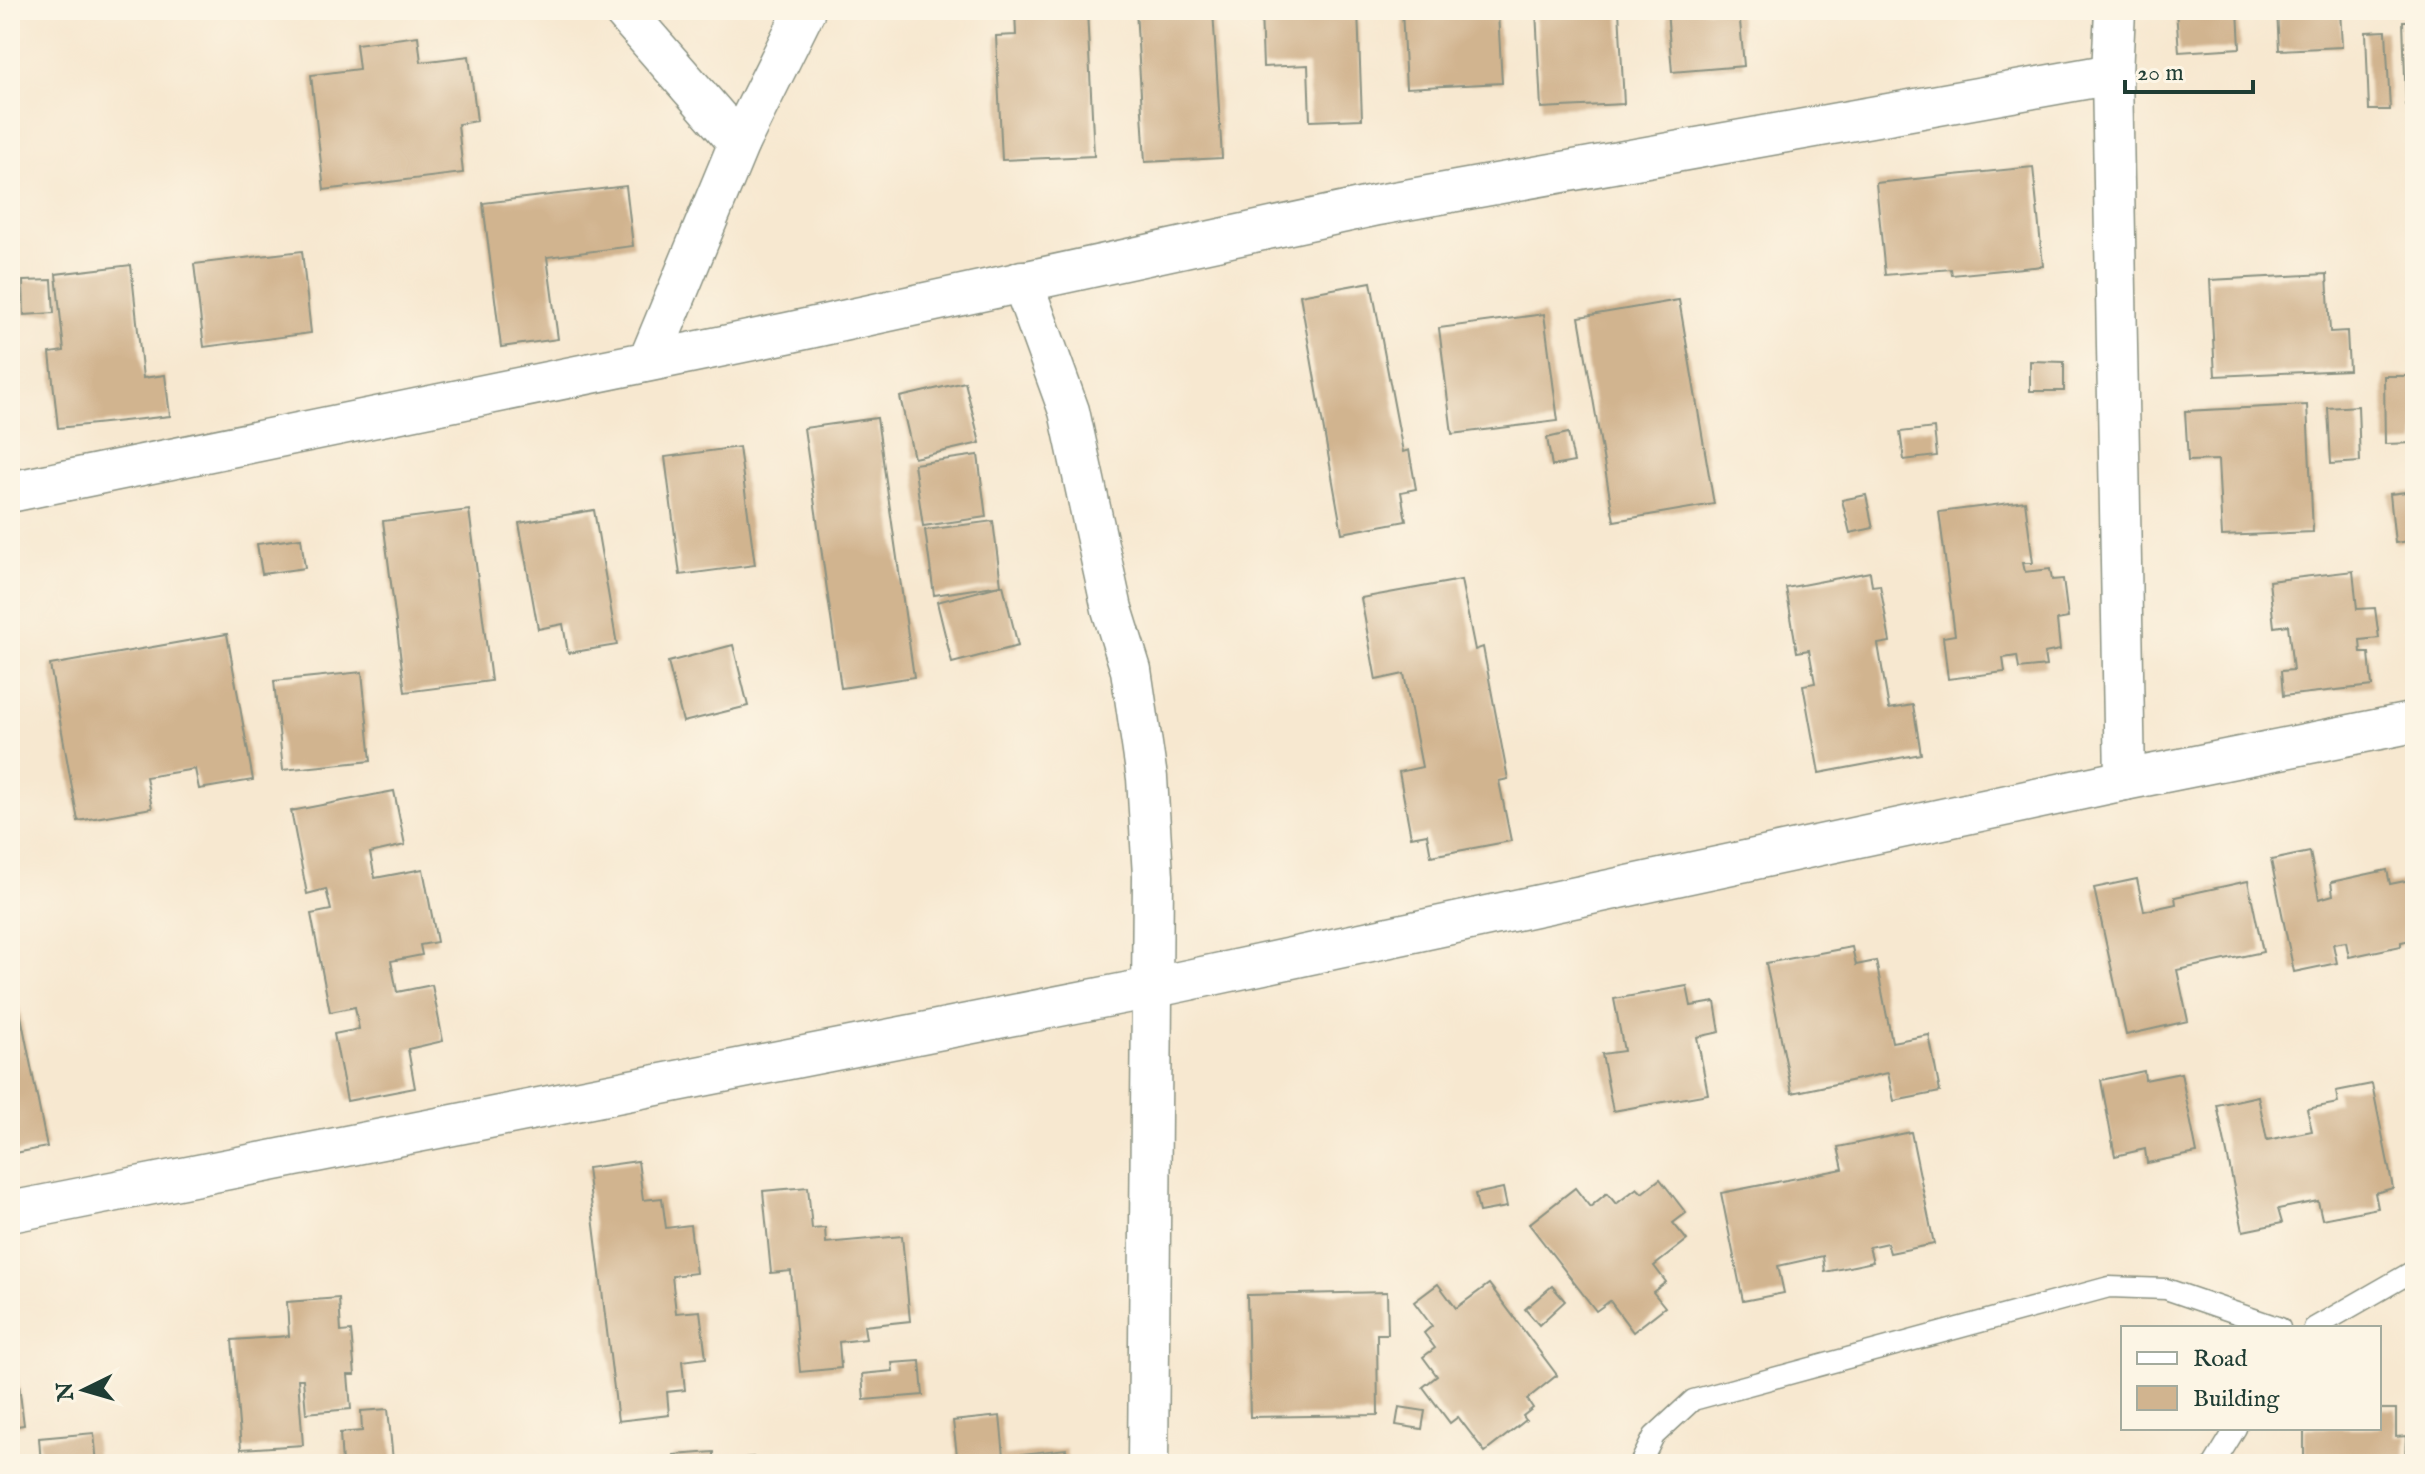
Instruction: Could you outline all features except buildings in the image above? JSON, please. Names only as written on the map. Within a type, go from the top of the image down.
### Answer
[{"type":"street","points":[[623,10],[739,143]]},
{"type":"street","points":[[650,358],[739,143],[805,10]]},
{"type":"street","points":[[2115,10],[2112,74],[2125,780]]},
{"type":"street","points":[[10,492],[1378,205],[2112,74]]},
{"type":"street","points":[[1022,281],[1069,411],[1112,609],[1131,670],[1147,778],[1153,876],[1148,1464]]},
{"type":"street","points":[[10,1212],[1151,988],[2125,780],[2415,722]]},
{"type":"lane","points":[[2317,1326],[2415,1270]]},
{"type":"lane","points":[[1640,1464],[1654,1436],[1693,1400],[2109,1287],[2166,1289],[2274,1326]]},
{"type":"lane","points":[[2214,1464],[2235,1430]]}]
